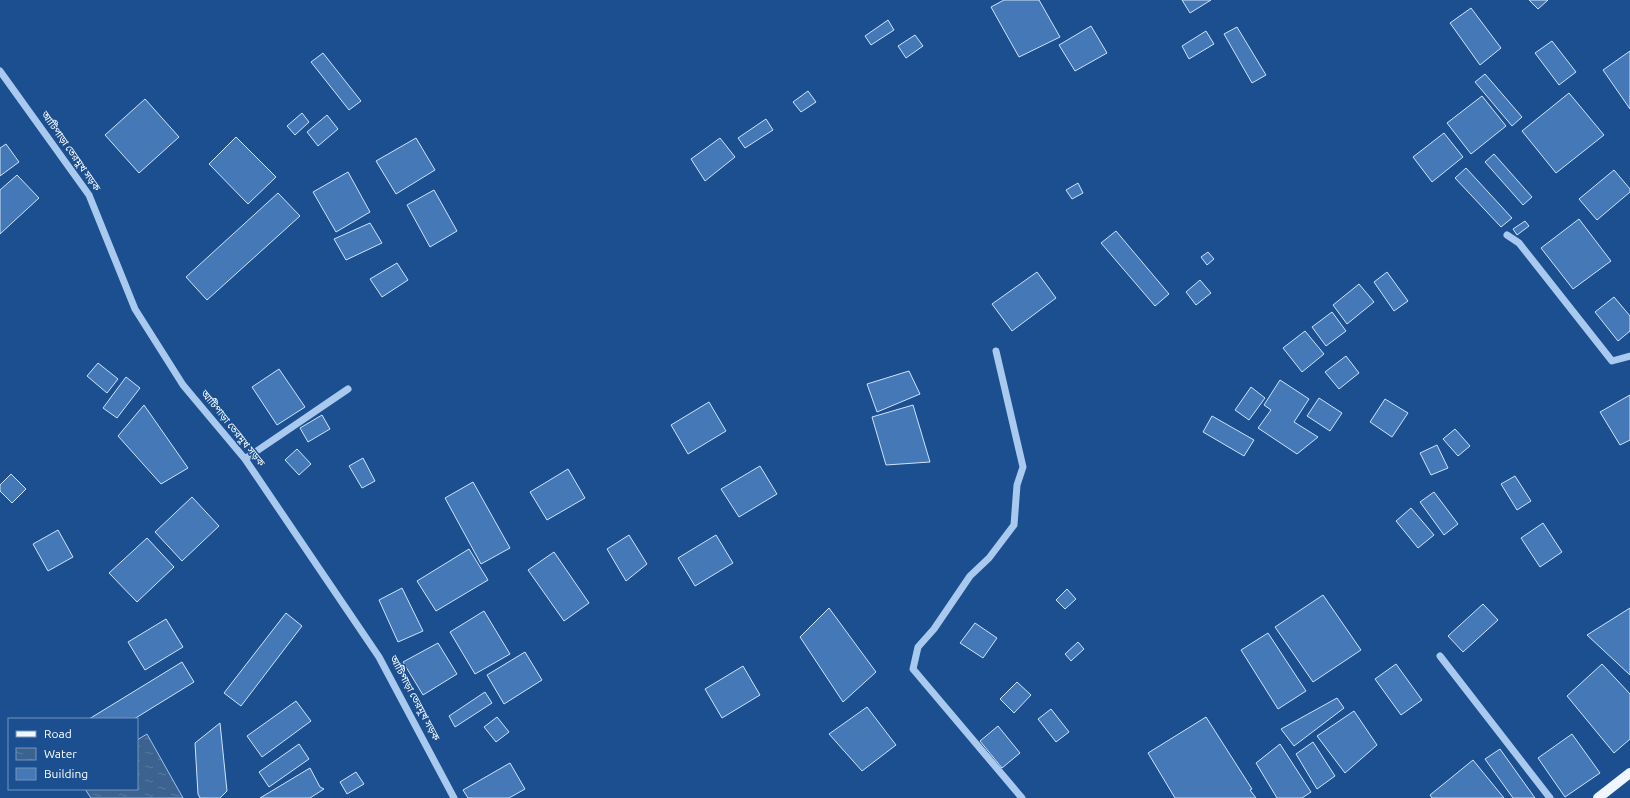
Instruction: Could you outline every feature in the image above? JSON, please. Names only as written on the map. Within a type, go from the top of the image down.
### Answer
[{"type":"main road","points":[[1598,798],[1630,773]]},
{"type":"street","name":"আটিপাড়া তেরমুখ সড়ক","points":[[0,71],[89,195],[136,309],[183,384],[245,459],[379,657],[454,798]]},
{"type":"street","points":[[1507,235],[1519,243],[1612,361],[1630,356]]},
{"type":"street","points":[[996,352],[1022,467],[1017,484],[1014,525],[989,558],[970,576],[934,629],[918,646],[913,669],[1022,798]]},
{"type":"street","points":[[245,459],[348,389]]},
{"type":"street","points":[[1440,656],[1550,798]]},
{"type":"water","points":[[147,734],[183,798],[91,798],[86,790],[138,790],[138,739]]},
{"type":"building","points":[[1004,0],[1039,0],[1060,37],[1019,57],[991,7]]},
{"type":"building","points":[[1182,0],[1211,0],[1190,13]]},
{"type":"building","points":[[1529,0],[1548,0],[1538,9]]},
{"type":"building","points":[[1471,8],[1501,48],[1480,65],[1450,23]]},
{"type":"building","points":[[888,20],[894,30],[871,45],[865,36]]},
{"type":"building","points":[[1091,26],[1107,53],[1075,71],[1059,45]]},
{"type":"building","points":[[1237,27],[1266,75],[1252,83],[1224,34]]},
{"type":"building","points":[[1206,31],[1214,44],[1189,59],[1182,46]]},
{"type":"building","points":[[915,35],[923,46],[906,58],[898,46]]},
{"type":"building","points":[[1552,41],[1576,72],[1559,85],[1535,53]]},
{"type":"building","points":[[1630,51],[1630,109],[1603,70]]},
{"type":"building","points":[[323,53],[361,101],[349,110],[311,62]]},
{"type":"building","points":[[1485,74],[1522,117],[1512,126],[1475,82]]},
{"type":"building","points":[[808,91],[816,102],[801,112],[793,102]]},
{"type":"building","points":[[1569,93],[1604,135],[1556,173],[1522,131]]},
{"type":"building","points":[[1482,96],[1506,126],[1471,154],[1447,123]]},
{"type":"building","points":[[145,99],[179,137],[139,173],[105,135]]},
{"type":"building","points":[[302,113],[309,122],[295,135],[287,126]]},
{"type":"building","points":[[327,115],[338,129],[318,146],[307,132]]},
{"type":"building","points":[[766,119],[773,130],[745,148],[738,138]]},
{"type":"building","points":[[1444,133],[1463,157],[1432,182],[1413,157]]},
{"type":"building","points":[[236,137],[276,177],[248,204],[209,164]]},
{"type":"building","points":[[416,138],[435,170],[396,194],[376,161]]},
{"type":"building","points":[[720,138],[735,157],[705,181],[691,159]]},
{"type":"building","points":[[6,144],[19,162],[0,176],[0,148]]},
{"type":"building","points":[[1494,154],[1532,197],[1523,205],[1485,162]]},
{"type":"building","points":[[1466,168],[1512,218],[1501,227],[1455,178]]},
{"type":"building","points":[[1614,170],[1630,189],[1630,192],[1597,220],[1579,199]]},
{"type":"building","points":[[348,172],[370,212],[336,232],[313,192]]},
{"type":"building","points":[[17,175],[39,198],[0,234],[0,190]]},
{"type":"building","points":[[1078,183],[1083,193],[1072,199],[1066,190]]},
{"type":"building","points":[[434,190],[457,231],[430,247],[407,205]]},
{"type":"building","points":[[278,193],[300,216],[207,300],[186,277]]},
{"type":"building","points":[[1579,219],[1611,261],[1573,289],[1541,248]]},
{"type":"building","points":[[1525,221],[1529,226],[1517,235],[1513,229]]},
{"type":"building","points":[[370,223],[382,243],[346,260],[334,239]]},
{"type":"building","points":[[1116,231],[1169,294],[1155,306],[1101,243]]},
{"type":"building","points":[[1208,252],[1214,259],[1207,265],[1201,257]]},
{"type":"building","points":[[397,263],[408,280],[382,297],[370,279]]},
{"type":"building","points":[[1037,272],[1056,298],[1012,331],[992,304]]},
{"type":"building","points":[[1387,272],[1408,301],[1394,311],[1374,282]]},
{"type":"building","points":[[1200,280],[1211,293],[1196,305],[1186,292]]},
{"type":"building","points":[[1359,284],[1374,302],[1347,324],[1333,305]]},
{"type":"building","points":[[1614,297],[1630,316],[1630,331],[1618,341],[1595,312]]},
{"type":"building","points":[[1332,312],[1346,331],[1326,346],[1312,327]]},
{"type":"building","points":[[1305,331],[1324,354],[1302,372],[1283,348]]},
{"type":"building","points":[[1346,356],[1359,373],[1339,389],[1325,372]]},
{"type":"building","points":[[98,363],[118,379],[107,393],[87,376]]},
{"type":"building","points":[[279,369],[305,407],[277,425],[252,387]]},
{"type":"building","points":[[909,371],[920,394],[877,412],[867,384]]},
{"type":"building","points":[[126,377],[140,388],[117,418],[103,408]]},
{"type":"building","points":[[1280,380],[1309,399],[1294,422],[1318,437],[1297,454],[1258,428],[1271,410],[1264,405]]},
{"type":"building","points":[[1251,387],[1265,398],[1249,420],[1235,410]]},
{"type":"building","points":[[1630,395],[1630,440],[1620,445],[1600,412]]},
{"type":"building","points":[[1319,398],[1342,413],[1330,431],[1307,416]]},
{"type":"building","points":[[1385,399],[1408,413],[1392,437],[1370,422]]},
{"type":"building","points":[[709,402],[726,431],[688,454],[671,425]]},
{"type":"building","points":[[144,405],[188,468],[161,484],[118,436]]},
{"type":"building","points":[[913,405],[930,462],[886,465],[872,417]]},
{"type":"building","points":[[322,415],[330,429],[308,442],[300,428]]},
{"type":"building","points":[[1212,416],[1254,440],[1244,456],[1203,432]]},
{"type":"building","points":[[1455,429],[1470,446],[1458,456],[1443,439]]},
{"type":"building","points":[[1437,445],[1448,468],[1431,475],[1420,453]]},
{"type":"building","points":[[297,449],[311,464],[299,475],[285,460]]},
{"type":"building","points":[[363,458],[375,481],[362,488],[349,466]]},
{"type":"building","points":[[760,466],[777,494],[739,517],[721,489]]},
{"type":"building","points":[[568,469],[585,498],[547,520],[530,492]]},
{"type":"building","points":[[11,474],[26,489],[12,503],[0,491],[0,485]]},
{"type":"building","points":[[1515,476],[1531,501],[1517,510],[1501,484]]},
{"type":"building","points":[[473,482],[510,548],[481,564],[445,498]]},
{"type":"building","points":[[1434,492],[1458,524],[1444,535],[1420,502]]},
{"type":"building","points":[[192,497],[219,526],[182,561],[155,532]]},
{"type":"building","points":[[1411,508],[1434,535],[1418,548],[1396,521]]},
{"type":"building","points":[[1543,523],[1562,552],[1540,567],[1521,538]]},
{"type":"building","points":[[58,530],[73,557],[48,571],[33,544]]},
{"type":"building","points":[[629,535],[647,564],[626,581],[607,549]]},
{"type":"building","points":[[716,535],[733,563],[695,586],[678,558]]},
{"type":"building","points":[[147,538],[174,567],[137,602],[109,573]]},
{"type":"building","points":[[469,549],[488,580],[436,611],[417,581]]},
{"type":"building","points":[[554,552],[589,603],[564,621],[528,570]]},
{"type":"building","points":[[402,588],[423,631],[398,642],[379,600]]},
{"type":"building","points":[[1067,589],[1076,599],[1065,609],[1056,600]]},
{"type":"building","points":[[1323,595],[1361,650],[1313,682],[1275,627]]},
{"type":"building","points":[[1483,604],[1498,620],[1463,652],[1448,636]]},
{"type":"building","points":[[829,608],[876,672],[843,702],[800,637]]},
{"type":"building","points":[[1630,608],[1630,675],[1587,635]]},
{"type":"building","points":[[484,611],[510,654],[475,674],[450,632]]},
{"type":"building","points":[[286,613],[302,626],[241,706],[224,693]]},
{"type":"building","points":[[166,619],[183,647],[145,670],[128,642]]},
{"type":"building","points":[[975,623],[997,638],[983,658],[960,643]]},
{"type":"building","points":[[1268,633],[1306,691],[1278,709],[1241,650]]},
{"type":"building","points":[[1078,642],[1084,649],[1071,661],[1065,654]]},
{"type":"building","points":[[438,643],[457,674],[423,695],[403,662]]},
{"type":"building","points":[[525,652],[542,680],[504,704],[487,675]]},
{"type":"building","points":[[182,662],[194,682],[136,718],[91,718]]},
{"type":"building","points":[[1396,664],[1422,700],[1401,715],[1375,679]]},
{"type":"building","points":[[1602,664],[1630,694],[1630,739],[1614,753],[1567,696]]},
{"type":"building","points":[[743,666],[760,695],[722,718],[705,689]]},
{"type":"building","points":[[1017,682],[1031,695],[1014,713],[1000,699]]},
{"type":"building","points":[[485,692],[492,703],[455,727],[449,716]]},
{"type":"building","points":[[1337,698],[1344,708],[1294,746],[1281,729]]},
{"type":"building","points":[[296,701],[311,721],[262,757],[247,736]]},
{"type":"building","points":[[867,707],[896,745],[862,771],[829,734]]},
{"type":"building","points":[[1051,709],[1069,732],[1056,742],[1038,719]]},
{"type":"building","points":[[1354,711],[1377,745],[1345,773],[1317,736]]},
{"type":"building","points":[[497,717],[509,732],[496,742],[484,727]]},
{"type":"building","points":[[1206,717],[1252,789],[1250,790],[1256,798],[1175,798],[1148,753]]},
{"type":"building","points":[[220,723],[227,791],[220,798],[200,798],[198,794],[195,743]]},
{"type":"building","points":[[998,726],[1020,753],[1002,768],[980,741]]},
{"type":"building","points":[[1572,734],[1600,773],[1565,797],[1538,758]]},
{"type":"building","points":[[1313,742],[1335,776],[1317,789],[1296,754]]},
{"type":"building","points":[[299,744],[309,759],[269,787],[259,772]]},
{"type":"building","points":[[1280,744],[1311,792],[1302,798],[1277,798],[1256,763]]},
{"type":"building","points":[[1500,749],[1535,798],[1513,798],[1485,759]]},
{"type":"building","points":[[1473,760],[1504,798],[1432,798],[1430,795]]},
{"type":"building","points":[[510,763],[525,789],[509,798],[468,798],[463,790]]},
{"type":"building","points":[[310,768],[320,787],[324,789],[310,798],[260,798]]},
{"type":"building","points":[[356,772],[364,784],[347,794],[340,782]]}]
